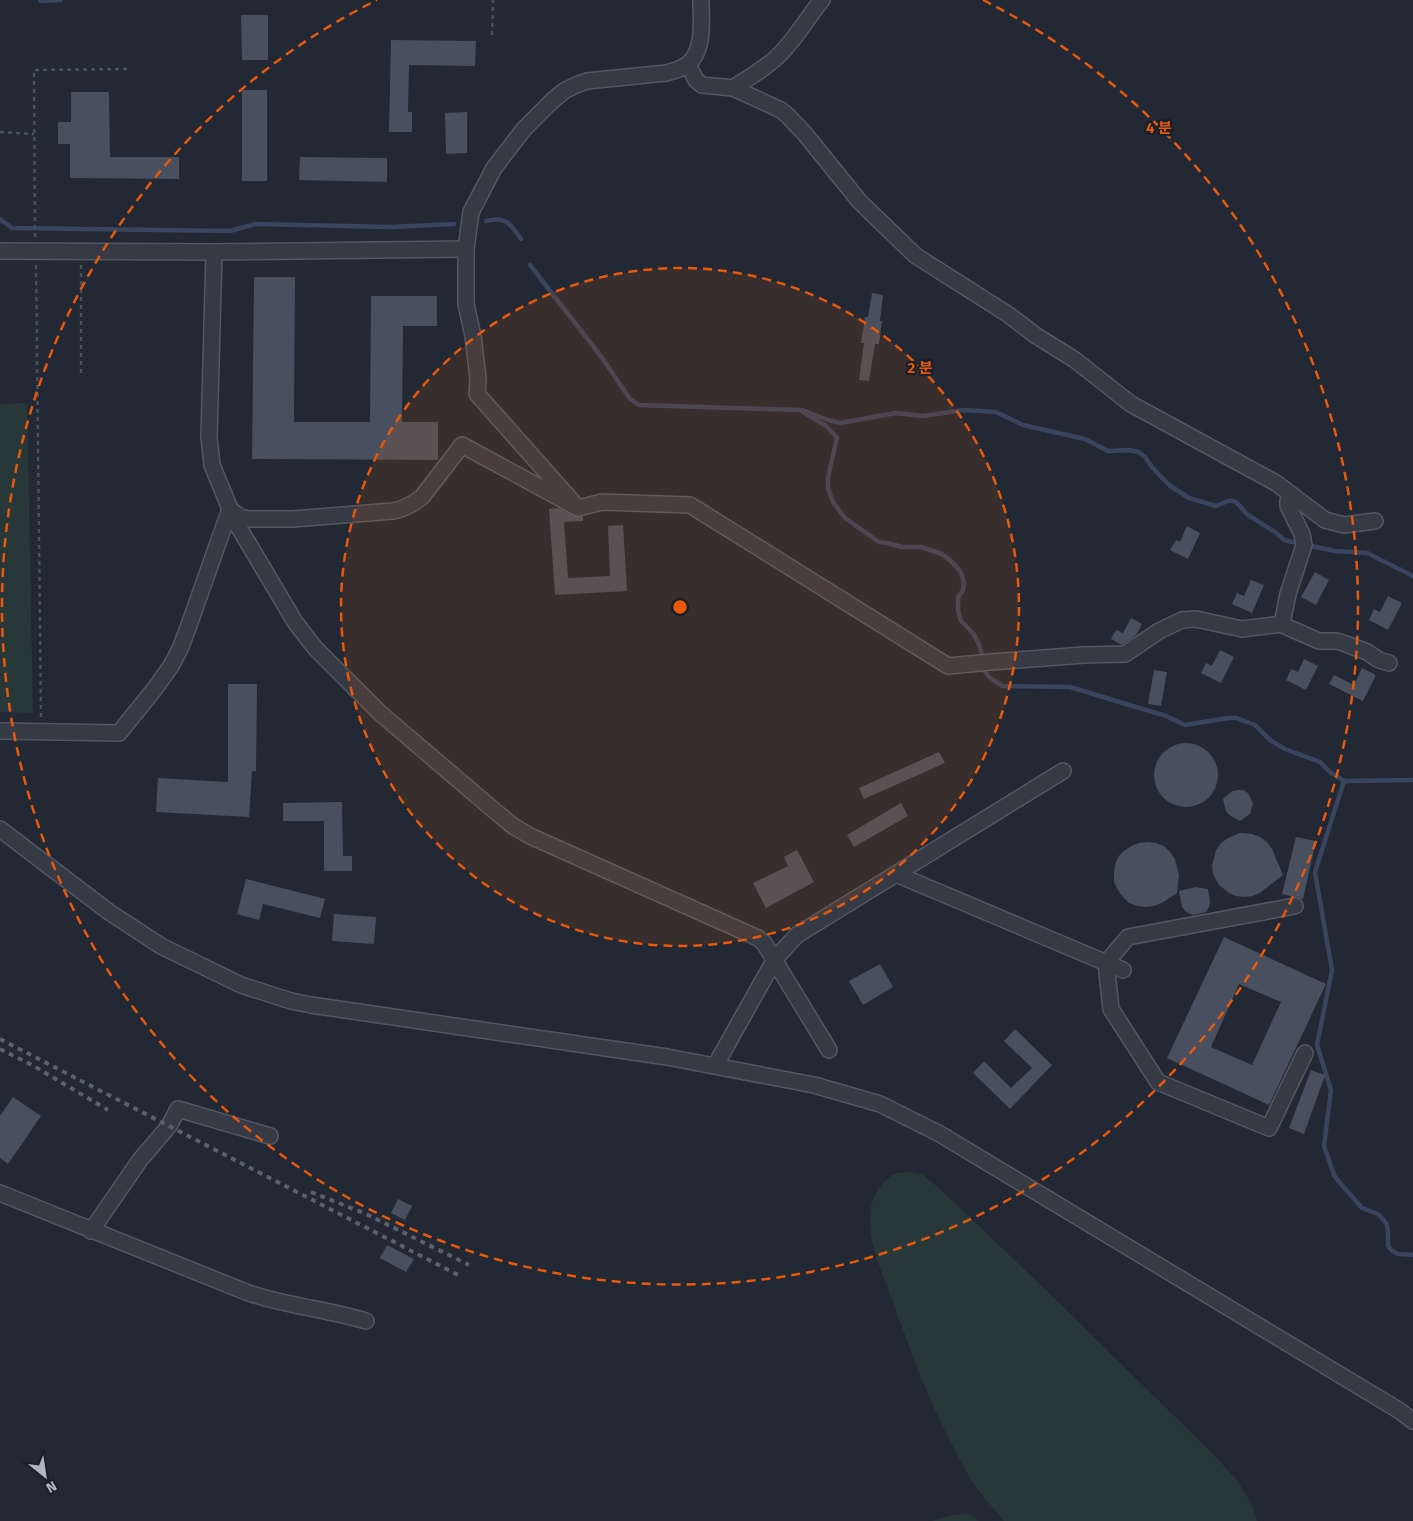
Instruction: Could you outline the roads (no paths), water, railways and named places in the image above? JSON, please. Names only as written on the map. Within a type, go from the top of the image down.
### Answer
[{"type":"street","points":[[578,508],[477,394],[478,378],[473,336],[466,304],[466,249],[471,212],[494,168],[524,129],[564,91],[587,81],[679,70],[688,64],[698,49],[701,31],[701,0]]},
{"type":"street","points":[[733,88],[777,58],[786,49],[822,0]]},
{"type":"street","points":[[688,64],[691,73],[702,84],[733,88],[772,105],[788,116],[863,206],[916,256],[1009,315],[1035,335],[1075,360],[1131,404],[1276,483],[1318,516],[1334,523],[1352,524],[1375,521]]},
{"type":"street","points":[[0,251],[35,244],[81,251],[214,252],[466,249]]},
{"type":"street","points":[[214,252],[209,438],[212,465],[235,521],[295,622],[315,648],[380,713],[513,826],[530,836],[758,938],[764,943],[775,959],[829,1050]]},
{"type":"street","points":[[230,509],[240,517],[249,519],[293,519],[404,509],[422,497],[462,445],[578,508],[602,502],[690,505],[948,666],[1038,658],[1125,654],[1159,631],[1182,620],[1196,620],[1242,629],[1282,624],[1287,628],[1319,640],[1337,642],[1360,649],[1378,660],[1390,663]]},
{"type":"street","points":[[1282,624],[1288,594],[1304,545],[1302,534],[1288,506],[1290,494]]},
{"type":"street","points":[[0,731],[118,733],[153,691],[171,666],[180,648],[230,509]]},
{"type":"street","points":[[715,1066],[775,959],[797,935],[1063,771]]},
{"type":"street","points":[[0,829],[110,912],[161,946],[241,985],[275,997],[311,1005],[667,1057],[836,1091],[880,1104],[940,1134],[1400,1411],[1413,1421]]},
{"type":"street","points":[[896,874],[1123,970]]},
{"type":"street","points":[[1295,906],[1128,937],[1106,963],[1110,1009],[1158,1082],[1269,1128],[1305,1053]]},
{"type":"street","points":[[91,1230],[140,1160],[169,1126],[178,1109],[270,1136]]},
{"type":"street","points":[[0,1193],[252,1295],[366,1321]]},
{"type":"waterway","points":[[40,1],[61,0]]},
{"type":"waterway","points":[[0,219],[12,228],[230,231],[256,224],[391,227],[454,224]]},
{"type":"waterway","points":[[486,221],[498,219],[507,222],[521,239]]},
{"type":"waterway","points":[[530,265],[603,359],[630,399],[639,405],[800,410],[826,426],[837,438],[828,477],[828,489],[833,502],[845,518],[879,542],[902,547],[921,547],[942,554],[952,562],[960,571],[964,582],[963,590],[958,597],[958,610],[961,621],[973,633],[979,644],[982,666],[988,676],[1002,686],[1070,687],[1166,716],[1185,725],[1236,718],[1255,725],[1270,740],[1285,749],[1320,762],[1330,772],[1344,781],[1413,780]]},
{"type":"waterway","points":[[802,410],[840,423],[896,413],[923,416],[963,410],[996,412],[1023,425],[1085,439],[1108,451],[1129,450],[1139,452],[1169,485],[1189,498],[1216,506],[1228,501],[1234,501],[1248,515],[1284,540],[1335,551],[1367,553],[1413,576]]},
{"type":"waterway","points":[[1344,781],[1315,872],[1332,970],[1317,1045],[1331,1090],[1324,1146],[1334,1175],[1340,1183],[1362,1208],[1378,1214],[1386,1223],[1388,1246],[1391,1250],[1398,1254],[1413,1255]]},
{"type":"railway","points":[[0,1039],[462,1277]]},
{"type":"railway","points":[[0,1049],[32,1065],[108,1110]]},
{"type":"railway","points":[[311,1192],[366,1214],[469,1265]]}]
